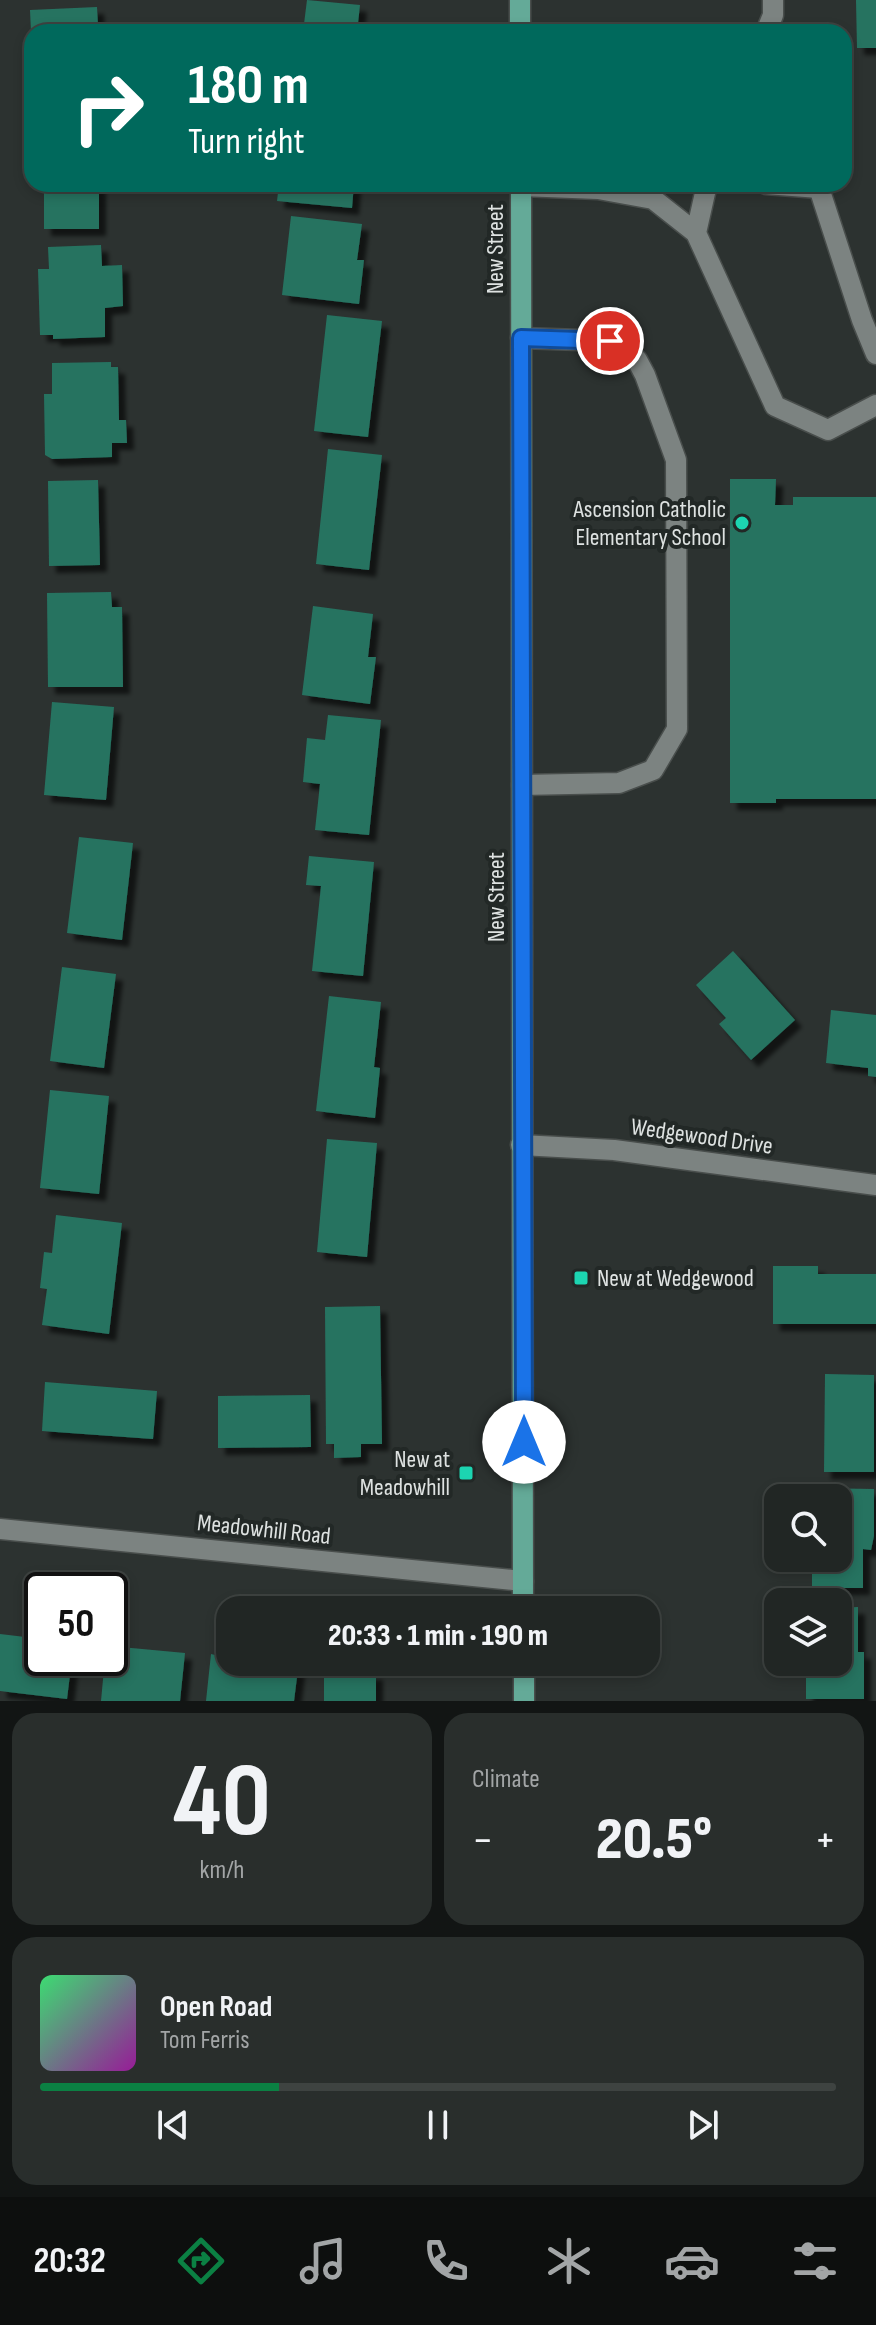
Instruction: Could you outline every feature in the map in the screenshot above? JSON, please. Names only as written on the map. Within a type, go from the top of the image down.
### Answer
[{"type":"main road","points":[[520,0],[520,24]]},
{"type":"main road","name":"New Street","points":[[521,192],[523,1596]]},
{"type":"main road","points":[[524,1676],[524,1701]]},
{"type":"street","points":[[769,24],[773,0]]},
{"type":"street","points":[[614,192],[653,199],[696,233],[775,406],[828,430],[876,405]]},
{"type":"street","points":[[696,233],[705,192]]},
{"type":"street","points":[[820,192],[876,354]]},
{"type":"street","points":[[521,338],[610,341],[637,360],[645,375],[676,460],[677,729],[653,770],[619,783],[522,785]]},
{"type":"street","name":"Wedgewood Drive","points":[[521,1145],[614,1150],[876,1185]]},
{"type":"street","name":"Meadowhill Road","points":[[0,1529],[523,1581]]},
{"type":"building","points":[[307,0],[360,5],[358,24],[304,24]]},
{"type":"building","points":[[856,0],[876,0],[876,48],[857,48]]},
{"type":"building","points":[[97,7],[98,24],[31,24],[30,10]]},
{"type":"building","points":[[44,192],[99,192],[99,229],[44,229]]},
{"type":"building","points":[[278,192],[353,192],[352,208],[277,201]]},
{"type":"building","points":[[291,216],[362,224],[357,260],[364,260],[359,304],[282,295]]},
{"type":"building","points":[[101,245],[102,266],[122,265],[123,306],[105,308],[105,337],[53,339],[53,335],[40,335],[38,269],[49,269],[48,247]]},
{"type":"building","points":[[327,315],[382,321],[368,437],[314,431]]},
{"type":"building","points":[[111,362],[111,367],[118,367],[119,420],[126,420],[127,443],[112,443],[112,457],[52,459],[45,455],[44,394],[52,394],[52,363]]},
{"type":"building","points":[[328,449],[382,455],[369,570],[316,564]]},
{"type":"building","points":[[730,479],[776,479],[775,505],[793,505],[793,497],[876,497],[876,799],[776,799],[776,803],[730,803]]},
{"type":"building","points":[[98,480],[100,565],[49,566],[48,481]]},
{"type":"building","points":[[111,592],[112,607],[122,607],[123,687],[48,687],[47,593]]},
{"type":"building","points":[[313,606],[373,614],[368,657],[376,657],[370,704],[302,695]]},
{"type":"building","points":[[52,702],[114,707],[106,800],[44,795]]},
{"type":"building","points":[[328,715],[381,720],[369,835],[315,830],[320,784],[303,782],[307,738],[325,740]]},
{"type":"building","points":[[79,837],[133,843],[122,940],[67,933]]},
{"type":"building","points":[[309,856],[374,862],[363,976],[312,971],[321,886],[306,885]]},
{"type":"building","points":[[733,951],[795,1020],[751,1060],[719,1024],[726,1018],[696,985]]},
{"type":"building","points":[[62,967],[116,974],[104,1068],[50,1061]]},
{"type":"building","points":[[329,996],[381,1002],[374,1067],[380,1068],[375,1118],[316,1111]]},
{"type":"building","points":[[831,1010],[876,1015],[876,1077],[868,1076],[868,1068],[826,1063]]},
{"type":"building","points":[[50,1090],[109,1096],[99,1194],[40,1188]]},
{"type":"building","points":[[327,1139],[377,1143],[367,1257],[317,1252]]},
{"type":"building","points":[[56,1215],[122,1223],[109,1334],[42,1325],[47,1289],[40,1288],[44,1252],[52,1253]]},
{"type":"building","points":[[773,1266],[818,1266],[818,1274],[876,1274],[876,1324],[773,1324]]},
{"type":"building","points":[[380,1306],[382,1444],[361,1444],[361,1457],[334,1458],[334,1444],[326,1444],[325,1307]]},
{"type":"building","points":[[825,1374],[874,1375],[874,1472],[824,1472]]},
{"type":"building","points":[[45,1382],[157,1391],[153,1439],[42,1431]]},
{"type":"building","points":[[310,1395],[311,1447],[218,1448],[218,1396]]},
{"type":"building","points":[[852,1489],[874,1489],[874,1536],[871,1550],[863,1549],[863,1588],[812,1588],[812,1572],[852,1572]]},
{"type":"building","points":[[852,1607],[858,1607],[858,1652],[864,1652],[864,1699],[806,1699],[806,1676],[852,1676]]},
{"type":"building","points":[[0,1634],[24,1637],[24,1676],[70,1676],[67,1699],[0,1691]]},
{"type":"building","points":[[128,1648],[185,1653],[180,1701],[101,1701],[103,1676],[128,1676]]},
{"type":"building","points":[[216,1648],[216,1676],[297,1676],[294,1701],[206,1701],[211,1654],[215,1655]]},
{"type":"building","points":[[324,1676],[376,1676],[376,1701],[324,1701]]},
{"type":"place","name":"Ascension Catholic Elementary School","points":[[742,523]]},
{"type":"place","name":"New at Wedgewood","points":[[581,1278]]},
{"type":"place","name":"New at Meadowhill","points":[[466,1473]]},
{"type":"route","points":[[524,1442],[521,338],[610,341]]}]
